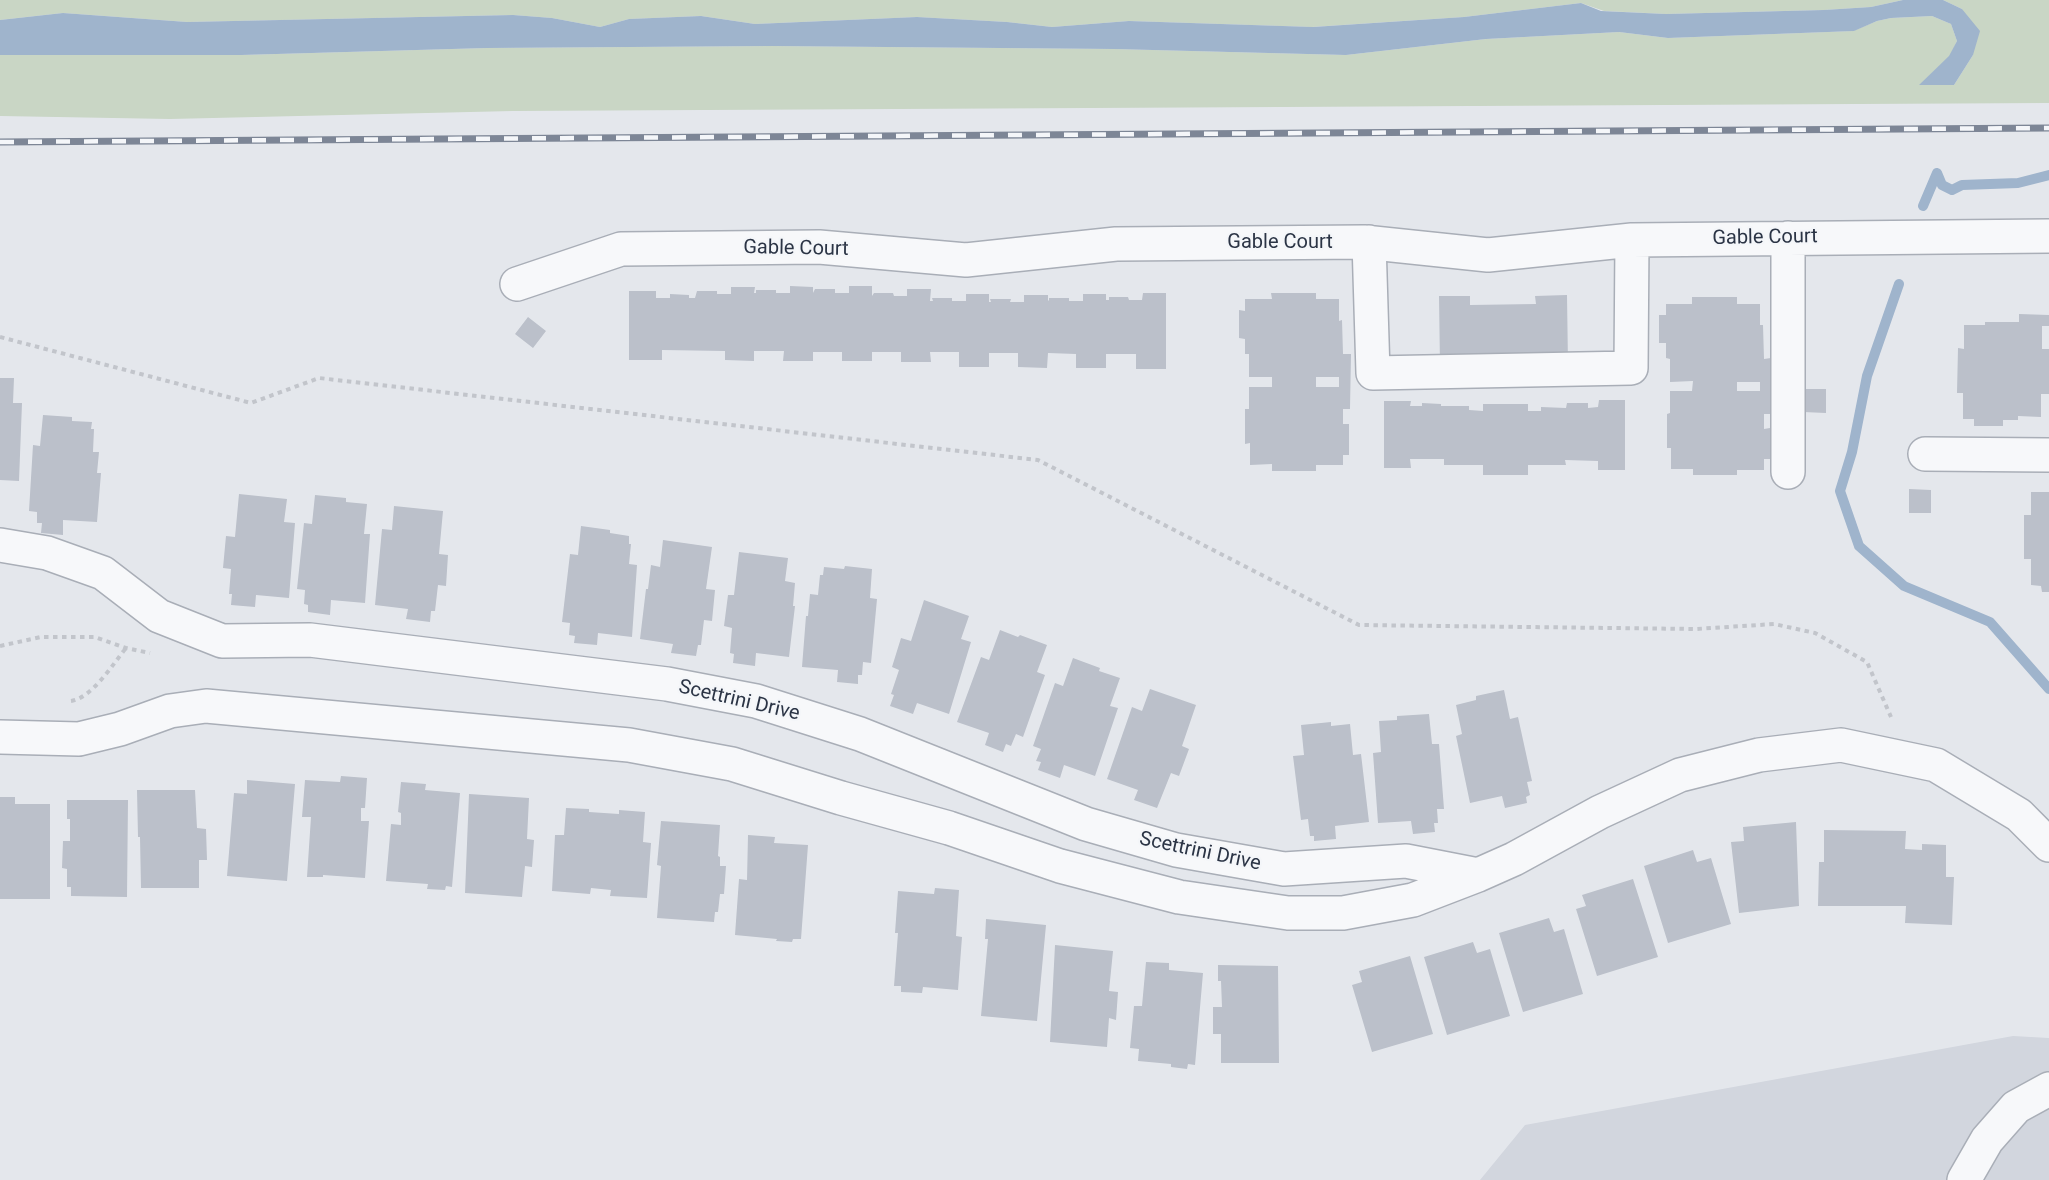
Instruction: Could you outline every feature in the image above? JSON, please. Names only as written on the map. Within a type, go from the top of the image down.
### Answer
[{"type":"street","name":"Gable Court","points":[[517,284],[621,249],[819,247],[966,260],[1116,244],[1369,242],[1488,255],[1632,240],[2049,236]]},
{"type":"street","points":[[1788,238],[1788,472]]},
{"type":"street","points":[[1369,242],[1373,373],[1631,368],[1632,240]]},
{"type":"street","points":[[1925,454],[2049,455]]},
{"type":"street","name":"Scettrini Drive","points":[[0,545],[48,553],[103,573],[159,616],[222,641],[310,640],[667,684],[756,701],[860,734],[1086,824],[1176,850],[1284,869],[1406,861],[1478,876]]},
{"type":"street","points":[[0,737],[79,739],[120,729],[170,711],[206,706],[629,745],[732,764],[949,828],[1060,866],[1179,897],[1288,913],[1343,914],[1413,900],[1478,876],[1600,812],[1680,775],[1759,755],[1841,745],[1936,765],[2019,815],[2049,845]]},
{"type":"street","points":[[1964,1180],[1987,1140],[2016,1107],[2049,1089]]},
{"type":"path","points":[[0,337],[251,403],[319,378],[1038,460],[1359,625],[1696,629],[1774,624],[1815,633],[1867,662],[1891,717]]},
{"type":"path","points":[[0,646],[41,637],[96,637],[126,648],[155,654]]},
{"type":"path","points":[[68,701],[79,700],[98,683],[126,648]]},
{"type":"path","points":[[1882,715],[1885,707]]},
{"type":"shaded area","points":[[2013,1036],[2049,1038],[2049,1180],[1480,1180],[1525,1125]]},
{"type":"green space","points":[[0,0],[1903,0],[1871,7],[1824,10],[1666,14],[1604,11],[1581,3],[1464,17],[1312,27],[1129,21],[1052,27],[917,17],[755,24],[701,16],[629,19],[600,27],[552,18],[513,15],[187,22],[63,13],[0,20]]},
{"type":"green space","points":[[1943,0],[2049,0],[2049,103],[513,111],[170,119],[0,116],[0,55],[241,55],[487,48],[772,46],[1114,49],[1346,55],[1486,39],[1619,32],[1668,38],[1853,31],[1891,18],[1932,16],[1951,24],[1957,41],[1950,56],[1920,85],[1954,85],[1973,55],[1962,9]]},
{"type":"water","points":[[1903,0],[1943,0],[1962,9],[1980,31],[1973,55],[1954,85],[1919,85],[1949,56],[1957,41],[1951,24],[1932,16],[1891,18],[1877,21],[1854,31],[1668,38],[1619,32],[1486,39],[1346,55],[1114,49],[772,46],[487,48],[241,55],[0,55],[0,20],[63,13],[187,22],[513,15],[552,18],[600,27],[629,19],[701,16],[755,24],[917,17],[1052,27],[1129,21],[1313,27],[1464,17],[1581,3],[1601,11],[1666,14],[1824,10],[1871,7]]},
{"type":"building","points":[[790,286],[813,287],[813,293],[815,289],[835,289],[835,293],[849,293],[849,286],[872,286],[872,296],[874,293],[893,293],[894,296],[907,296],[907,289],[931,289],[930,301],[933,301],[932,298],[952,298],[952,301],[966,301],[966,294],[989,294],[989,302],[991,302],[990,299],[1011,299],[1010,302],[1024,302],[1024,295],[1048,295],[1049,301],[1049,298],[1069,298],[1069,301],[1083,301],[1083,294],[1106,294],[1106,300],[1109,300],[1109,297],[1128,297],[1129,300],[1142,300],[1143,293],[1166,293],[1166,369],[1136,369],[1136,354],[1106,354],[1106,368],[1076,368],[1076,354],[1048,353],[1047,368],[1018,367],[1018,353],[989,353],[989,367],[959,367],[959,352],[930,352],[931,362],[901,362],[901,352],[872,352],[872,361],[842,361],[842,352],[813,352],[813,361],[783,361],[784,351],[754,351],[754,361],[725,360],[725,351],[662,350],[662,360],[629,360],[629,291],[656,291],[656,298],[670,298],[670,294],[689,295],[689,298],[695,298],[697,291],[731,294],[731,287],[755,287],[754,293],[756,290],[776,290],[776,293],[790,293]]},
{"type":"building","points":[[1271,293],[1316,293],[1316,299],[1339,299],[1343,354],[1351,354],[1350,409],[1343,409],[1343,424],[1349,424],[1349,455],[1343,455],[1343,465],[1316,465],[1316,471],[1272,471],[1272,464],[1250,465],[1250,443],[1245,444],[1245,409],[1249,409],[1249,387],[1272,387],[1272,377],[1249,377],[1249,354],[1245,354],[1245,339],[1239,338],[1239,310],[1245,311],[1245,299],[1272,299]],"holes":[[[1316,377],[1339,377],[1339,387],[1316,387]]]},
{"type":"building","points":[[1567,295],[1568,365],[1440,366],[1439,296],[1470,296],[1470,305],[1536,304],[1535,296]]},
{"type":"building","points":[[1692,297],[1737,297],[1737,304],[1760,304],[1764,359],[1771,358],[1772,414],[1764,414],[1764,429],[1770,428],[1770,459],[1764,459],[1764,470],[1737,470],[1737,475],[1693,475],[1693,469],[1671,469],[1671,448],[1667,448],[1670,391],[1692,391],[1693,381],[1670,382],[1670,359],[1666,358],[1666,343],[1659,343],[1659,315],[1666,315],[1666,304],[1692,304]],"holes":[[[1737,382],[1760,382],[1760,391],[1737,391]]]},
{"type":"building","points":[[2019,314],[2049,315],[2049,326],[2042,326],[2042,349],[2049,349],[2049,394],[2041,394],[2041,417],[2018,416],[2018,420],[2003,420],[2003,426],[1974,426],[1974,419],[1963,419],[1963,393],[1957,393],[1958,348],[1964,349],[1964,325],[1985,325],[1985,322],[2019,322]]},
{"type":"building","points":[[528,317],[546,331],[533,348],[515,334]]},
{"type":"building","points":[[0,378],[14,378],[13,403],[22,403],[19,481],[0,480]]},
{"type":"building","points":[[1804,389],[1826,389],[1826,413],[1803,412]]},
{"type":"building","points":[[1599,400],[1625,400],[1625,470],[1598,470],[1598,461],[1565,460],[1566,465],[1528,465],[1528,475],[1483,475],[1483,465],[1444,465],[1444,459],[1410,459],[1411,468],[1384,468],[1384,401],[1411,401],[1410,406],[1422,406],[1422,403],[1469,406],[1469,410],[1483,411],[1483,404],[1528,404],[1528,411],[1541,411],[1541,407],[1566,408],[1567,403],[1588,403],[1588,408],[1598,407]]},
{"type":"building","points":[[43,415],[72,417],[72,421],[92,422],[93,452],[99,452],[97,473],[101,473],[97,522],[63,520],[63,535],[41,533],[42,523],[37,523],[37,512],[29,511],[33,445],[40,446]]},
{"type":"building","points":[[1909,489],[1931,490],[1931,513],[1909,513]]},
{"type":"building","points":[[2031,492],[2049,492],[2049,592],[2042,592],[2041,586],[2031,585],[2031,559],[2024,559],[2024,515],[2031,515]]},
{"type":"building","points":[[239,494],[287,499],[284,522],[295,523],[289,598],[256,595],[255,607],[231,605],[232,594],[229,594],[231,569],[223,568],[226,536],[235,537]]},
{"type":"building","points":[[315,495],[346,498],[346,502],[367,504],[364,534],[370,534],[365,603],[331,600],[330,615],[308,612],[308,605],[304,604],[305,590],[297,589],[304,523],[312,524]]},
{"type":"building","points":[[394,506],[443,511],[439,554],[448,555],[446,586],[438,585],[435,611],[431,611],[430,622],[406,619],[408,609],[375,605],[382,529],[392,530]]},
{"type":"building","points":[[581,526],[610,530],[610,533],[629,536],[629,544],[631,544],[629,564],[637,565],[632,637],[598,633],[597,645],[574,643],[575,636],[569,635],[570,623],[562,622],[570,554],[578,555]]},
{"type":"building","points":[[663,540],[712,547],[706,589],[715,590],[712,621],[704,620],[701,645],[698,645],[696,656],[671,653],[673,644],[640,639],[651,565],[660,567]]},
{"type":"building","points":[[739,552],[788,558],[785,581],[795,583],[793,606],[795,606],[789,657],[756,653],[755,666],[733,663],[734,654],[730,653],[732,628],[724,626],[728,595],[734,595]]},
{"type":"building","points":[[845,566],[872,569],[870,598],[877,599],[871,663],[863,662],[862,675],[858,675],[858,684],[837,682],[838,670],[802,667],[810,594],[818,595],[820,575],[823,575],[824,567],[844,569]]},
{"type":"building","points":[[924,600],[969,616],[961,639],[971,642],[949,714],[917,703],[913,714],[890,706],[894,695],[891,694],[899,670],[892,667],[901,638],[911,641]]},
{"type":"building","points":[[1000,630],[1047,645],[1037,672],[1045,675],[1023,737],[1016,734],[1011,746],[1006,744],[1003,752],[985,745],[989,733],[957,722],[981,657],[989,660]]},
{"type":"building","points":[[1073,658],[1120,678],[1110,706],[1118,708],[1095,776],[1064,765],[1060,778],[1038,770],[1041,762],[1036,761],[1041,749],[1033,746],[1055,683],[1063,686]]},
{"type":"building","points":[[1150,689],[1196,705],[1182,746],[1189,749],[1179,776],[1171,773],[1157,808],[1134,800],[1138,790],[1107,779],[1132,707],[1142,711]]},
{"type":"building","points":[[1504,690],[1510,719],[1518,717],[1532,781],[1527,782],[1530,795],[1526,797],[1527,803],[1505,808],[1502,796],[1470,803],[1456,736],[1462,734],[1456,705],[1476,700],[1476,696]]},
{"type":"building","points":[[1429,714],[1432,744],[1439,744],[1444,809],[1437,809],[1438,823],[1434,823],[1435,832],[1413,834],[1411,821],[1378,823],[1373,753],[1381,752],[1379,721],[1397,720],[1397,716]]},
{"type":"building","points":[[1331,722],[1331,726],[1350,724],[1353,755],[1361,754],[1369,822],[1335,826],[1336,839],[1314,841],[1314,836],[1310,836],[1308,819],[1301,820],[1293,756],[1304,755],[1301,725]]},
{"type":"building","points":[[341,776],[367,778],[365,808],[361,808],[361,821],[369,821],[365,878],[323,875],[323,877],[307,877],[311,817],[302,817],[305,780],[340,782]]},
{"type":"building","points":[[247,780],[295,784],[287,881],[227,876],[234,793],[247,794]]},
{"type":"building","points":[[401,782],[426,784],[425,790],[460,793],[452,887],[446,886],[445,890],[427,889],[428,884],[386,881],[391,824],[401,825],[401,813],[398,812]]},
{"type":"building","points":[[137,790],[195,790],[197,828],[206,829],[207,860],[199,860],[199,888],[141,888]]},
{"type":"building","points":[[469,794],[529,798],[527,839],[534,840],[532,867],[525,866],[522,897],[465,893]]},
{"type":"building","points":[[0,797],[15,797],[15,804],[50,804],[50,899],[0,899]]},
{"type":"building","points":[[67,800],[128,800],[127,897],[71,896],[71,887],[67,887],[67,869],[62,868],[63,841],[70,841]]},
{"type":"building","points":[[566,808],[619,814],[619,810],[645,812],[643,842],[651,843],[647,898],[610,896],[611,890],[591,888],[590,894],[552,891],[555,835],[564,835]]},
{"type":"building","points":[[661,821],[720,825],[718,856],[720,866],[726,866],[724,894],[720,894],[718,912],[715,912],[714,922],[657,918],[661,866],[657,865]]},
{"type":"building","points":[[1796,822],[1799,906],[1739,913],[1731,842],[1744,841],[1743,827]]},
{"type":"building","points":[[1824,830],[1906,831],[1905,849],[1922,850],[1922,844],[1946,845],[1946,877],[1954,877],[1952,925],[1905,923],[1906,906],[1818,906],[1819,862],[1824,862]]},
{"type":"building","points":[[748,835],[775,837],[774,843],[808,845],[801,939],[793,939],[792,942],[735,935],[739,879],[747,880]]},
{"type":"building","points":[[1693,850],[1697,862],[1711,858],[1731,924],[1668,943],[1644,866]]},
{"type":"building","points":[[1633,879],[1658,957],[1597,976],[1576,909],[1586,906],[1582,895]]},
{"type":"building","points":[[935,888],[959,890],[956,936],[962,937],[958,990],[923,987],[922,993],[901,992],[901,986],[894,986],[898,891],[934,894]]},
{"type":"building","points":[[1549,918],[1554,932],[1564,929],[1583,994],[1523,1012],[1499,933]]},
{"type":"building","points":[[986,919],[1046,925],[1037,1021],[981,1016],[988,939],[985,939]]},
{"type":"building","points":[[1473,942],[1477,953],[1490,949],[1510,1016],[1447,1035],[1424,957]]},
{"type":"building","points":[[1055,945],[1113,951],[1109,991],[1118,992],[1116,1020],[1109,1018],[1107,1047],[1050,1042]]},
{"type":"building","points":[[1410,956],[1433,1034],[1372,1052],[1352,985],[1362,982],[1359,971]]},
{"type":"building","points":[[1146,962],[1169,963],[1169,970],[1203,973],[1195,1065],[1188,1064],[1187,1069],[1171,1067],[1171,1064],[1138,1061],[1139,1049],[1130,1048],[1134,1006],[1142,1006]]},
{"type":"building","points":[[1218,965],[1278,966],[1279,1063],[1221,1063],[1221,1034],[1213,1034],[1213,1007],[1222,1007]]},
{"type":"waterway","points":[[1937,173],[1942,185],[1952,190],[1962,185],[2018,183],[2049,175]]},
{"type":"waterway","points":[[1923,206],[1937,173]]},
{"type":"waterway","points":[[1899,284],[1867,376],[1852,452],[1840,491],[1859,546],[1904,586],[1990,622],[2049,689]]},
{"type":"railway","points":[[0,142],[2049,128]]}]
